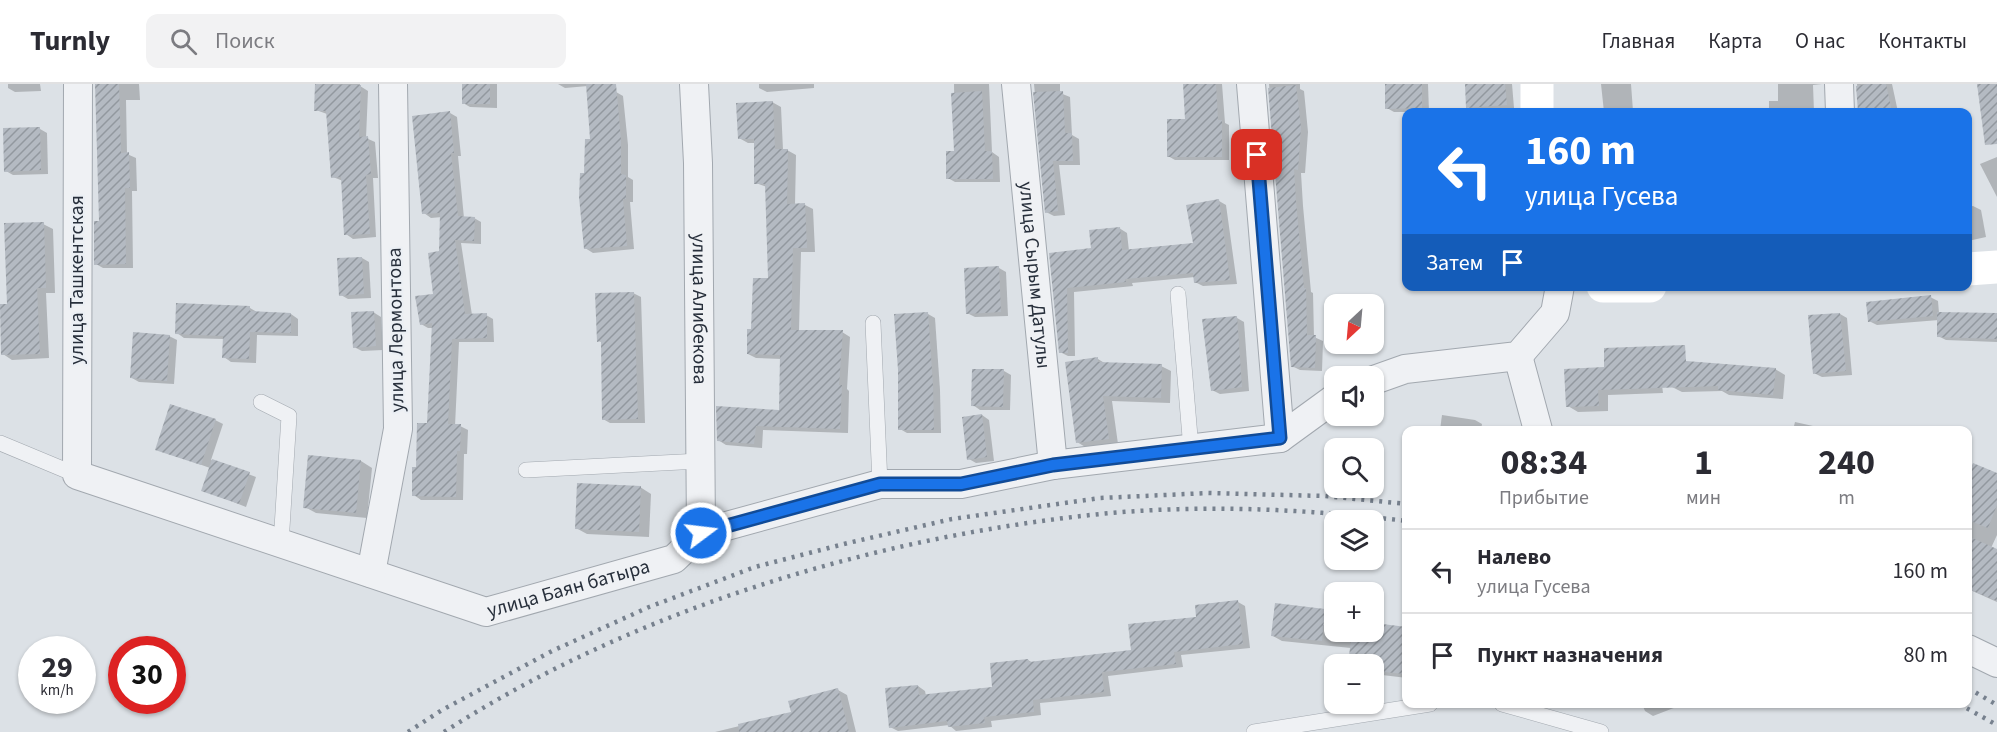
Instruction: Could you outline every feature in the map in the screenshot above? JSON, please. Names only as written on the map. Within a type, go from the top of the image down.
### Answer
[{"type":"street","name":"улица Ташкентская","points":[[77,475],[78,84]]},
{"type":"street","name":"улица Лермонтова","points":[[371,573],[398,429],[393,84]]},
{"type":"street","name":"улица Алибекова","points":[[694,84],[698,163],[701,533]]},
{"type":"street","name":"улица Сырым Датулы","points":[[1016,84],[1053,465]]},
{"type":"street","points":[[1251,84],[1280,438]]},
{"type":"street","points":[[1537,84],[1537,108]]},
{"type":"street","points":[[1839,84],[1840,108]]},
{"type":"street","points":[[1972,269],[1997,267]]},
{"type":"street","points":[[1384,376],[1405,369],[1518,356],[1555,313],[1559,291]]},
{"type":"street","points":[[1518,356],[1537,426]]},
{"type":"street","name":"улица Баян батыра","points":[[77,475],[486,612],[674,559],[701,533],[880,484],[961,484],[1053,465],[1280,438],[1324,406]]},
{"type":"street","points":[[1972,650],[1997,663]]},
{"type":"lane","points":[[1178,294],[1191,449]]},
{"type":"lane","points":[[873,324],[880,484]]},
{"type":"lane","points":[[261,402],[290,416],[281,544]]},
{"type":"lane","points":[[0,444],[77,475]]},
{"type":"lane","points":[[526,470],[700,462]]},
{"type":"lane","points":[[1254,732],[1405,708]]},
{"type":"lane","points":[[1516,708],[1601,732]]},
{"type":"building","points":[[95,84],[119,84],[121,153],[129,152],[130,188],[125,188],[126,264],[94,265],[94,221],[99,221]]},
{"type":"building","points":[[315,84],[361,85],[359,137],[368,136],[371,174],[366,175],[370,234],[344,235],[341,177],[331,178],[326,111],[314,111]]},
{"type":"building","points":[[462,84],[490,84],[490,104],[462,104]]},
{"type":"building","points":[[586,84],[616,84],[621,140],[621,174],[626,175],[626,199],[623,199],[627,246],[584,249],[579,197],[580,173],[584,173],[585,139],[590,139]]},
{"type":"building","points":[[1183,84],[1216,84],[1218,120],[1222,120],[1222,157],[1167,157],[1167,119],[1185,119]]},
{"type":"building","points":[[1385,84],[1422,84],[1422,108],[1385,109]]},
{"type":"building","points":[[1465,84],[1505,84],[1507,105],[1466,108]]},
{"type":"building","points":[[1886,84],[1891,108],[1858,108],[1856,86]]},
{"type":"building","points":[[1977,84],[1997,84],[1997,144],[1985,145]]},
{"type":"building","points":[[1296,85],[1301,127],[1298,170],[1294,169],[1296,201],[1304,288],[1306,288],[1307,335],[1316,335],[1315,368],[1291,367],[1268,88]]},
{"type":"building","points":[[982,91],[985,151],[992,151],[993,179],[946,179],[946,151],[954,151],[951,93]]},
{"type":"building","points":[[1063,91],[1065,133],[1072,133],[1073,161],[1053,161],[1058,211],[1045,213],[1033,92]]},
{"type":"building","points":[[773,101],[775,149],[788,149],[787,204],[805,203],[807,248],[793,248],[791,330],[843,330],[839,385],[842,385],[840,429],[756,426],[754,444],[717,441],[716,406],[779,410],[780,355],[747,354],[747,329],[751,329],[753,278],[768,278],[765,184],[754,184],[754,139],[738,139],[736,103]]},
{"type":"building","points":[[450,111],[454,153],[451,153],[458,216],[475,217],[474,241],[455,240],[465,314],[487,313],[487,338],[452,339],[448,424],[461,424],[460,451],[457,451],[456,497],[412,496],[412,467],[416,467],[417,423],[427,423],[432,323],[420,325],[415,296],[433,294],[428,253],[439,251],[440,213],[422,214],[412,116]]},
{"type":"building","points":[[40,127],[41,170],[4,172],[3,128]]},
{"type":"building","points":[[1219,199],[1230,280],[1194,283],[1193,273],[1125,279],[1126,282],[1067,288],[1068,353],[1059,353],[1049,253],[1091,248],[1089,230],[1120,227],[1122,250],[1193,243],[1186,205]]},
{"type":"building","points":[[44,222],[46,288],[37,288],[40,354],[1,355],[0,304],[7,304],[4,223]]},
{"type":"building","points":[[362,257],[364,294],[339,296],[337,258]]},
{"type":"building","points":[[999,266],[1001,312],[966,314],[964,268]]},
{"type":"building","points":[[634,292],[638,419],[602,420],[601,341],[597,342],[595,293]]},
{"type":"building","points":[[1931,295],[1933,316],[1868,322],[1866,302]]},
{"type":"building","points":[[176,303],[250,306],[250,311],[291,313],[291,333],[250,332],[249,359],[222,358],[223,336],[175,334]]},
{"type":"building","points":[[374,311],[376,346],[353,348],[351,312]]},
{"type":"building","points":[[928,312],[934,430],[898,430],[898,370],[894,314]]},
{"type":"building","points":[[1937,312],[1997,313],[1997,339],[1937,337]]},
{"type":"building","points":[[1840,313],[1846,371],[1813,374],[1808,315]]},
{"type":"building","points":[[1237,316],[1242,387],[1211,391],[1202,319]]},
{"type":"building","points":[[133,332],[170,335],[167,381],[130,378]]},
{"type":"building","points":[[1685,345],[1686,361],[1776,368],[1773,395],[1718,390],[1718,386],[1598,390],[1599,406],[1566,407],[1564,369],[1604,367],[1604,348]]},
{"type":"building","points":[[1098,357],[1098,362],[1162,364],[1161,398],[1103,396],[1109,439],[1076,443],[1065,362]]},
{"type":"building","points":[[972,369],[1004,369],[1003,407],[971,406]]},
{"type":"building","points":[[170,404],[216,419],[201,465],[155,450]]},
{"type":"building","points":[[982,414],[987,457],[967,460],[962,417]]},
{"type":"building","points":[[308,455],[361,460],[356,513],[303,508]]},
{"type":"building","points":[[212,459],[250,472],[239,504],[201,491]]},
{"type":"building","points":[[1973,463],[1997,473],[1997,505],[1988,528],[1972,522]]},
{"type":"building","points":[[577,483],[641,486],[639,532],[575,529]]},
{"type":"building","points":[[1972,538],[1997,549],[1997,601],[1972,591]]},
{"type":"building","points":[[1238,600],[1243,644],[1174,652],[1176,664],[1102,672],[1104,692],[1033,700],[1034,712],[984,717],[985,723],[948,727],[947,721],[889,728],[885,688],[918,685],[919,695],[992,687],[990,663],[1028,659],[1029,662],[1131,650],[1128,624],[1196,617],[1195,605]]},
{"type":"building","points":[[1275,603],[1324,609],[1322,641],[1271,636]]},
{"type":"building","points":[[1384,624],[1402,626],[1402,674],[1384,672],[1384,654],[1349,654],[1351,642],[1384,642]]},
{"type":"building","points":[[838,688],[849,732],[739,732],[738,724],[791,712],[788,701]]},
{"type":"railway","points":[[408,732],[442,710],[552,651],[649,607],[755,567],[952,519],[1100,498],[1208,493],[1325,496],[1402,504]]},
{"type":"railway","points":[[444,732],[518,688],[595,649],[676,615],[759,586],[844,561],[929,540],[1015,525],[1100,514],[1177,509],[1254,509],[1330,513],[1402,520]]},
{"type":"railway","points":[[1972,690],[1997,705]]},
{"type":"railway","points":[[1966,708],[1997,725]]},
{"type":"route","points":[[701,533],[880,484],[961,484],[1053,465],[1280,438],[1257,155]]}]
